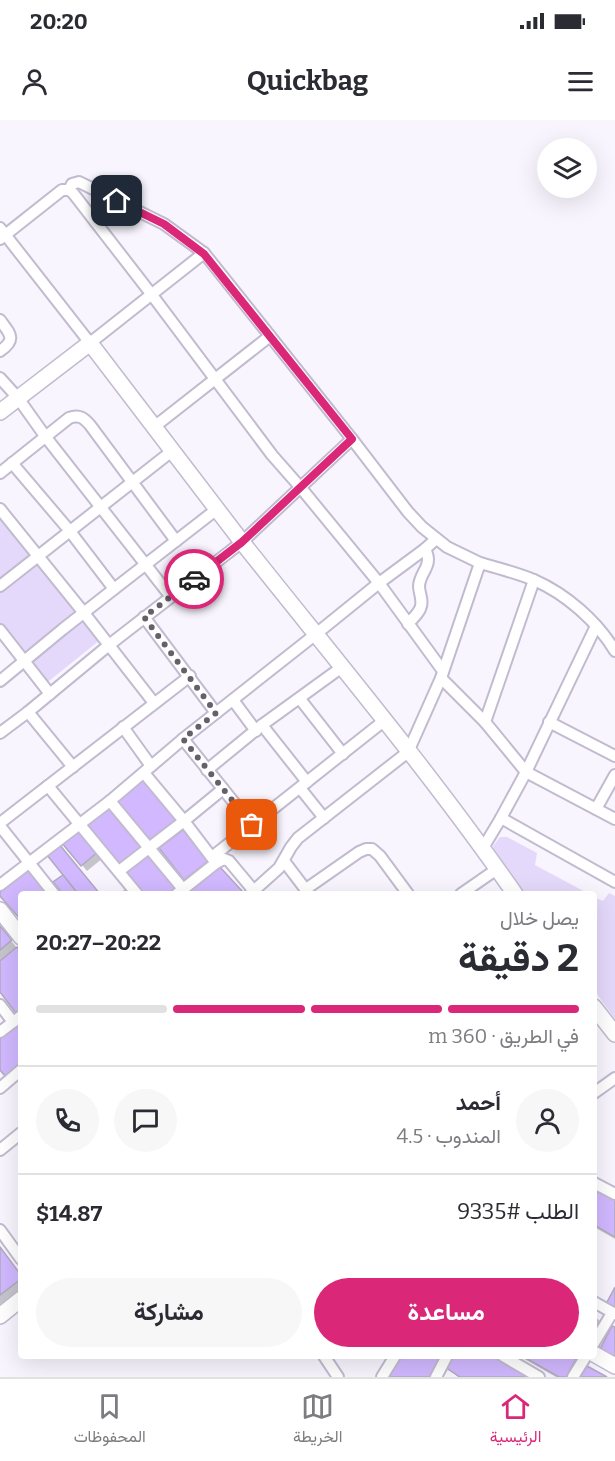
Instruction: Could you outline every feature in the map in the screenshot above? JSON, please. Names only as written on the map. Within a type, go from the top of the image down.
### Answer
[{"type":"street","points":[[69,190],[72,184],[79,182],[164,224],[204,254],[408,512],[436,539],[453,550],[480,563],[534,580],[567,599],[596,626],[615,651]]},
{"type":"street","points":[[512,891],[483,848],[386,720],[242,542],[90,343],[2,234],[62,190],[69,190],[73,193],[272,455],[379,583],[442,675],[485,722],[525,772],[615,819]]},
{"type":"street","points":[[0,412],[204,254]]},
{"type":"street","points":[[0,320],[8,331],[11,341],[0,351]]},
{"type":"street","points":[[154,427],[270,336]]},
{"type":"street","points":[[0,378],[18,398],[171,597]]},
{"type":"street","points":[[0,473],[69,418],[75,416],[83,418],[176,541]]},
{"type":"street","points":[[0,733],[144,617],[242,542],[352,439]]},
{"type":"street","points":[[0,586],[172,450]]},
{"type":"street","points":[[12,463],[69,530],[114,589]]},
{"type":"street","points":[[0,509],[154,703]]},
{"type":"street","points":[[0,681],[217,509]]},
{"type":"street","points":[[0,885],[110,801],[183,739],[436,539]]},
{"type":"street","points":[[408,624],[420,610],[422,604],[419,583],[428,562],[425,549]]},
{"type":"street","points":[[253,891],[272,876],[298,838],[408,752],[442,675],[480,563]]},
{"type":"street","points":[[485,722],[534,580]]},
{"type":"street","points":[[144,617],[216,713]]},
{"type":"street","points":[[483,848],[525,772],[596,626]]},
{"type":"street","points":[[0,630],[50,694]]},
{"type":"street","points":[[207,770],[259,728],[342,667]]},
{"type":"street","points":[[52,891],[0,825],[190,676]]},
{"type":"street","points":[[300,699],[343,753]]},
{"type":"street","points":[[233,700],[259,728],[304,785],[324,818]]},
{"type":"street","points":[[28,712],[73,767]]},
{"type":"street","points":[[181,891],[252,825],[386,720]]},
{"type":"street","points":[[549,722],[615,756]]},
{"type":"street","points":[[123,728],[148,770],[214,860]]},
{"type":"street","points":[[183,739],[252,825]]},
{"type":"street","points":[[596,809],[615,775]]},
{"type":"street","points":[[48,786],[134,891]]},
{"type":"street","points":[[118,871],[223,789]]},
{"type":"street","points":[[110,801],[149,848],[179,891]]},
{"type":"street","points":[[501,818],[615,882]]},
{"type":"street","points":[[308,891],[366,849],[372,849],[380,856],[406,891]]},
{"type":"street","points":[[214,860],[229,861],[238,870],[251,891]]},
{"type":"street","points":[[284,861],[306,891]]},
{"type":"street","points":[[465,891],[497,869]]},
{"type":"street","points":[[0,910],[18,933]]},
{"type":"street","points":[[0,1005],[17,1019],[0,1032]]},
{"type":"street","points":[[597,1011],[615,1034]]},
{"type":"street","points":[[1,1085],[18,1072]]},
{"type":"street","points":[[597,1091],[615,1078]]},
{"type":"street","points":[[0,1150],[18,1135]]},
{"type":"street","points":[[597,1187],[615,1194]]},
{"type":"street","points":[[0,1230],[18,1255]]},
{"type":"street","points":[[0,1316],[18,1301]]},
{"type":"street","points":[[597,1304],[614,1313],[597,1338]]},
{"type":"street","points":[[597,1356],[615,1366]]},
{"type":"street","points":[[326,1359],[338,1377]]},
{"type":"street","points":[[382,1377],[393,1359]]},
{"type":"street","points":[[445,1359],[437,1374],[450,1377]]},
{"type":"street","points":[[508,1359],[539,1377]]},
{"type":"street","points":[[573,1377],[584,1359]]},
{"type":"shaded area","points":[[0,513],[100,640],[44,685],[0,630]]},
{"type":"shaded area","points":[[500,837],[507,837],[537,853],[535,865],[583,891],[522,891],[495,855],[493,846]]},
{"type":"shaded area","points":[[609,893],[615,896],[615,1019],[597,994],[597,898],[603,901]]},
{"type":"building","points":[[144,777],[176,820],[148,841],[116,799]]},
{"type":"building","points":[[111,806],[143,847],[118,866],[87,825]]},
{"type":"building","points":[[79,827],[99,851],[81,866],[61,842]]},
{"type":"building","points":[[183,830],[208,861],[184,880],[159,848]]},
{"type":"building","points":[[59,844],[98,891],[76,891],[47,855]]},
{"type":"building","points":[[148,854],[177,888],[174,891],[140,891],[125,873]]},
{"type":"building","points":[[219,866],[242,891],[190,891]]},
{"type":"building","points":[[28,868],[47,891],[18,891],[18,917],[0,896],[0,892]]},
{"type":"building","points":[[63,875],[76,891],[60,891],[53,882]]},
{"type":"building","points":[[0,926],[12,940],[0,950]]},
{"type":"building","points":[[18,948],[18,1011],[16,1013],[0,992],[0,961]]},
{"type":"building","points":[[18,1024],[18,1065],[5,1076],[0,1070],[0,1039]]},
{"type":"building","points":[[600,1188],[615,1197],[615,1237],[597,1227],[597,1193]]},
{"type":"building","points":[[0,1247],[18,1271],[18,1281],[0,1295]]},
{"type":"building","points":[[615,1287],[615,1309],[606,1304]]},
{"type":"building","points":[[612,1326],[615,1327],[615,1358],[600,1349]]},
{"type":"building","points":[[399,1359],[439,1359],[429,1377],[389,1377]]},
{"type":"building","points":[[451,1359],[500,1359],[528,1377],[460,1377],[445,1367]]},
{"type":"building","points":[[527,1359],[576,1359],[566,1377],[559,1377]]},
{"type":"building","points":[[587,1366],[607,1377],[580,1377]]},
{"type":"way so far","points":[[194,579],[144,617],[216,713],[183,739],[252,825]]},
{"type":"route","points":[[117,201],[174,230],[204,254],[352,439],[242,542],[194,579]]}]
